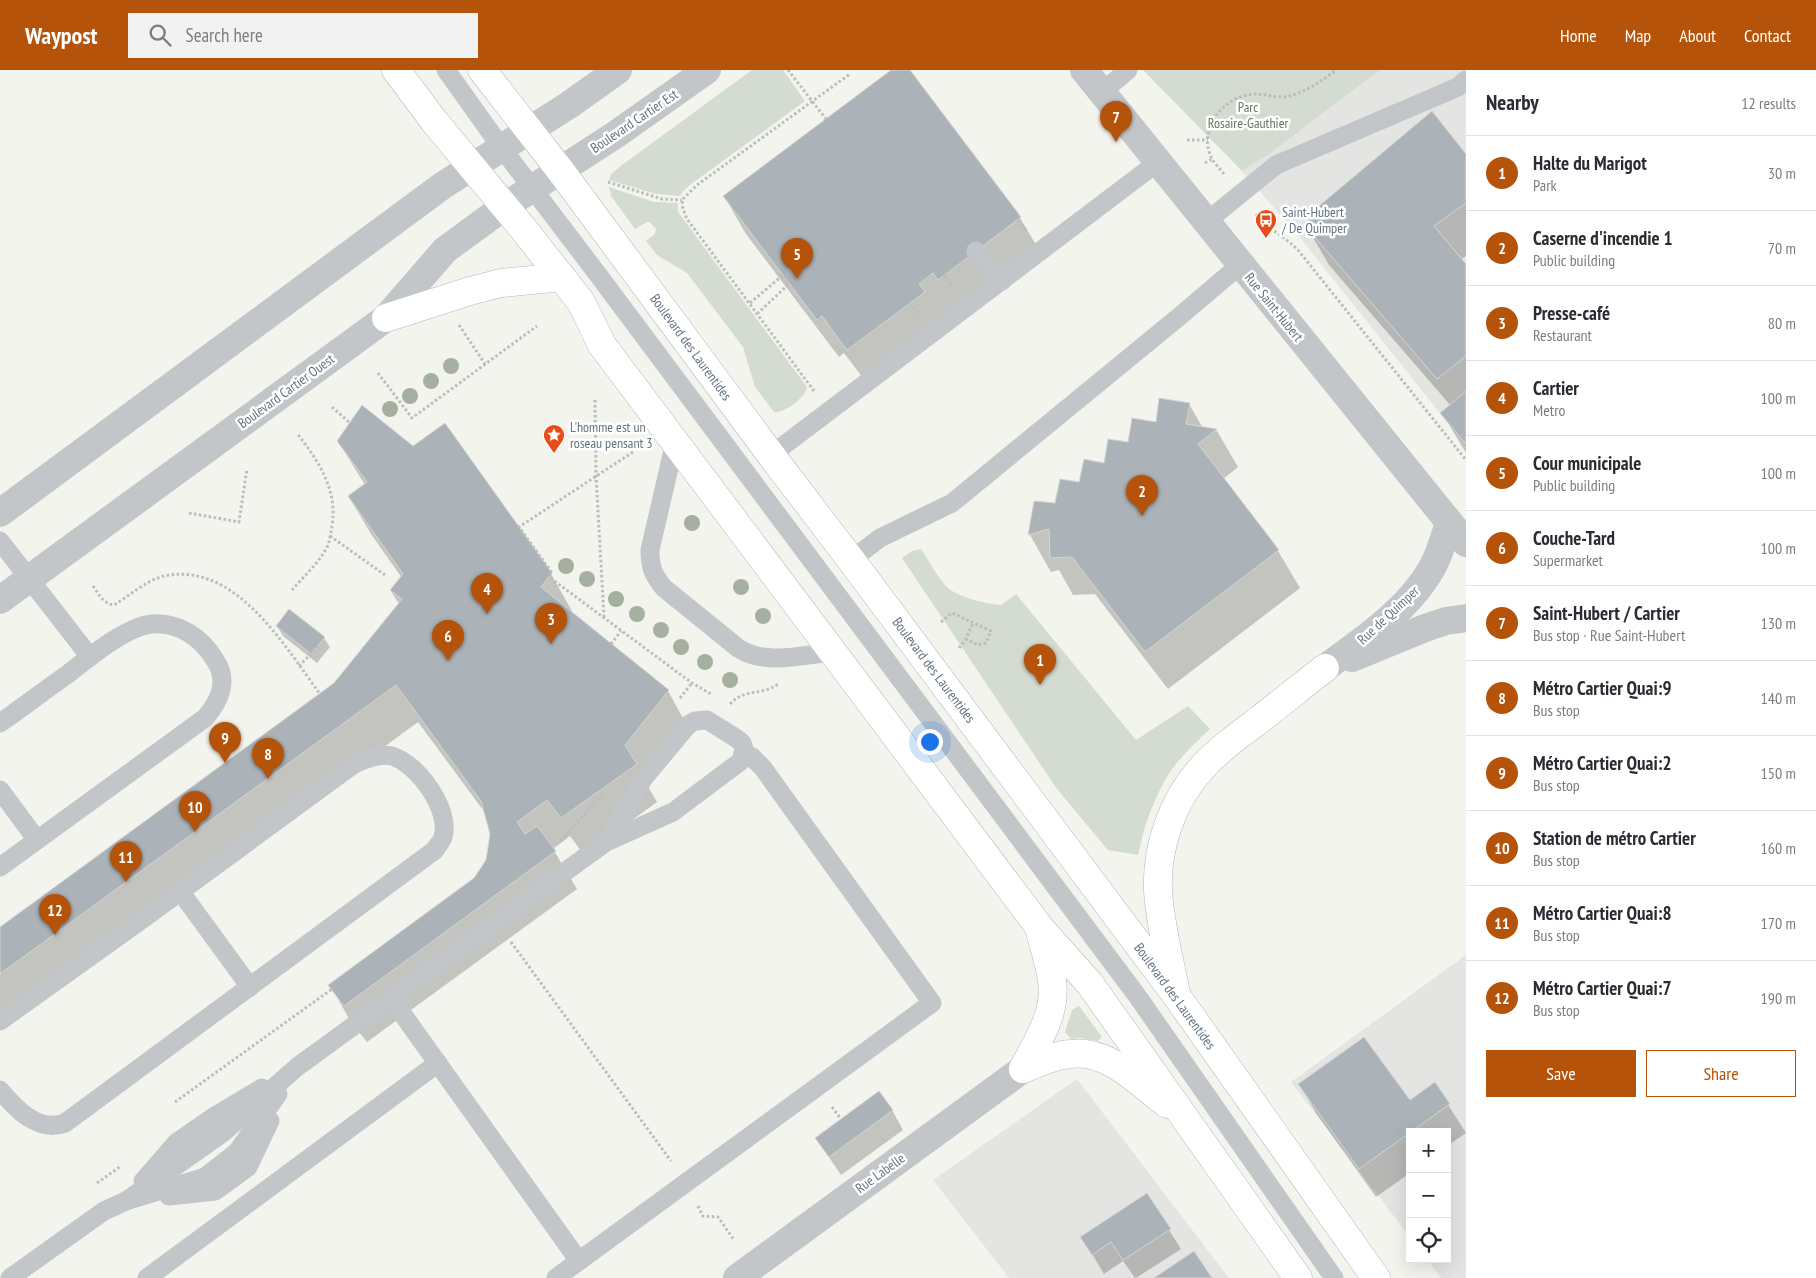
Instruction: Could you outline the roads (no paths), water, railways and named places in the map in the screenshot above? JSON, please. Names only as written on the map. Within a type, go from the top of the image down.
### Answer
[{"type":"main road","points":[[396,70],[434,121],[505,206],[581,302],[602,345],[1040,928],[1090,984],[1298,1278]]},
{"type":"main road","name":"Boulevard des Laurentides","points":[[482,70],[560,170],[1176,995],[1376,1278]]},
{"type":"main road","points":[[386,318],[493,285],[512,281],[562,277]]},
{"type":"main road","points":[[1176,995],[1159,910],[1158,889],[1161,851],[1174,810],[1194,777],[1215,755],[1325,668]]},
{"type":"main road","points":[[1023,1069],[1045,1027],[1052,1004],[1052,981],[1040,928]]},
{"type":"main road","points":[[1023,1069],[1062,1055],[1085,1053],[1096,1055],[1118,1067],[1188,1120]]},
{"type":"street","points":[[0,513],[383,229],[472,166],[575,101],[618,70]]},
{"type":"street","name":"Boulevard Cartier Est","points":[[560,170],[629,125],[707,70]]},
{"type":"street","name":"Rue Saint-Hubert","points":[[1084,70],[1458,533]]},
{"type":"street","name":"Boulevard Cartier Ouest","points":[[0,600],[386,318],[445,250],[505,206],[560,170]]},
{"type":"street","name":"Rue de Quimper","points":[[1325,668],[1385,621],[1419,587],[1458,533]]},
{"type":"street","points":[[1325,668],[1425,628],[1446,621],[1466,618]]},
{"type":"street","name":"Rue Labelle","points":[[737,1278],[1023,1069]]},
{"type":"lane","points":[[446,70],[501,148],[599,276],[1138,997],[1334,1278]]},
{"type":"lane","points":[[1102,92],[1128,70]]},
{"type":"lane","points":[[1206,222],[1276,165],[1458,87],[1466,80]]},
{"type":"lane","points":[[771,455],[1158,162]]},
{"type":"lane","points":[[976,251],[1002,281]]},
{"type":"lane","points":[[851,560],[880,538],[952,503],[1240,265]]},
{"type":"lane","points":[[562,277],[599,276]]},
{"type":"lane","points":[[675,442],[650,550],[650,565],[656,578],[664,588],[738,648],[751,655],[773,658],[833,652]]},
{"type":"lane","points":[[0,541],[90,657]]},
{"type":"lane","points":[[0,723],[126,633],[151,624],[175,627],[187,631],[210,651],[222,672],[218,700],[205,718],[0,867]]},
{"type":"lane","points":[[10,1278],[104,1211],[126,1201],[224,1132],[297,1067],[606,842],[673,812],[736,766],[744,754],[742,743],[714,722],[702,719],[688,725],[643,779],[606,842]]},
{"type":"lane","points":[[556,1278],[932,1004],[763,768],[752,757],[744,754]]},
{"type":"lane","points":[[0,1021],[354,764],[378,756],[390,756],[400,760],[410,767],[429,788],[440,807],[444,818],[443,838],[434,850],[65,1123],[56,1127],[48,1126],[29,1118],[14,1107],[0,1090]]},
{"type":"lane","points":[[0,790],[37,840]]},
{"type":"lane","points":[[180,891],[250,987]]},
{"type":"lane","points":[[391,998],[579,1261]]},
{"type":"lane","points":[[147,1278],[438,1063]]},
{"type":"lane","points":[[126,1201],[215,1191],[248,1167],[297,1067]]},
{"type":"place","name":"Saint-Hubert / Cartier","points":[[1116,142]]},
{"type":"place","name":"Saint-Hubert / De Quimper","points":[[1266,239]]},
{"type":"place","name":"Cour municipale","points":[[797,279]]},
{"type":"place","name":"L'homme est un roseau pensant 3","points":[[554,454]]},
{"type":"place","name":"Caserne d'incendie 1","points":[[1142,516]]},
{"type":"place","name":"Cartier","points":[[487,614]]},
{"type":"place","name":"Presse-café","points":[[551,644]]},
{"type":"place","name":"Couche-Tard","points":[[448,661]]},
{"type":"place","name":"Halte du Marigot","points":[[1040,685]]},
{"type":"place","name":"Métro Cartier Quai:2","points":[[225,763]]},
{"type":"place","name":"Métro Cartier Quai:9","points":[[268,779]]},
{"type":"place","name":"Station de métro Cartier","points":[[195,832]]},
{"type":"place","name":"Métro Cartier Quai:8","points":[[126,882]]},
{"type":"place","name":"Métro Cartier Quai:7","points":[[55,935]]},
{"type":"park label","name":"Parc Rosaire-Gauthier","points":[[1248,116]]}]
